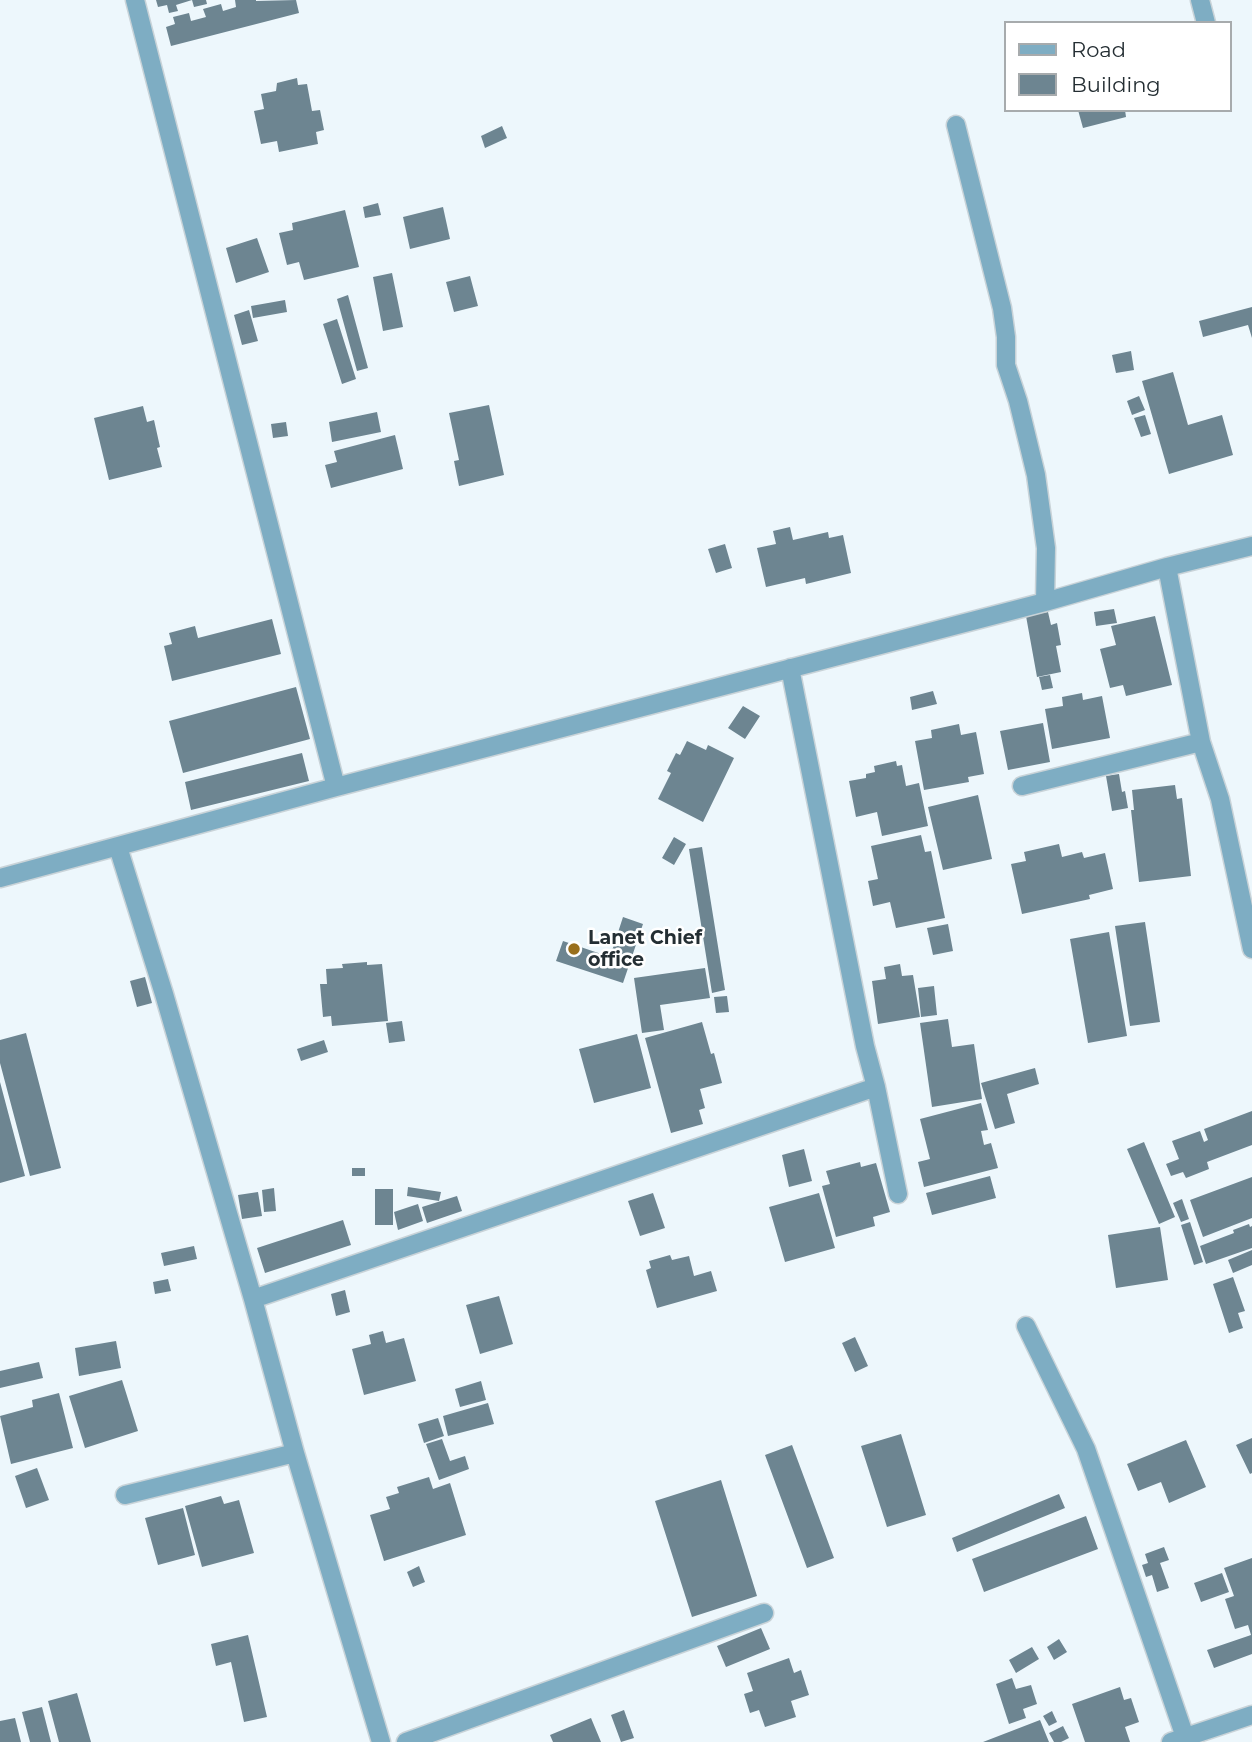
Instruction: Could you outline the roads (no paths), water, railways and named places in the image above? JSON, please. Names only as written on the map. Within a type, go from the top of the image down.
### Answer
[{"type":"street","points":[[135,0],[336,787]]},
{"type":"street","points":[[1200,0],[1205,21]]},
{"type":"street","points":[[956,125],[1002,309],[1006,365],[1018,401],[1036,475],[1046,548],[1045,602]]},
{"type":"street","points":[[0,878],[1252,546]]},
{"type":"street","points":[[1167,567],[1201,742],[1220,799],[1252,949]]},
{"type":"street","points":[[790,668],[865,1046],[898,1194]]},
{"type":"street","points":[[1022,786],[1201,742]]},
{"type":"street","points":[[118,847],[164,994],[381,1742]]},
{"type":"street","points":[[253,1299],[876,1087]]},
{"type":"street","points":[[1026,1326],[1086,1449],[1178,1739],[1252,1715]]},
{"type":"street","points":[[125,1495],[295,1453]]},
{"type":"street","points":[[406,1742],[764,1613]]},
{"type":"place","name":"Lanet Chief office","points":[[574,949]]}]
